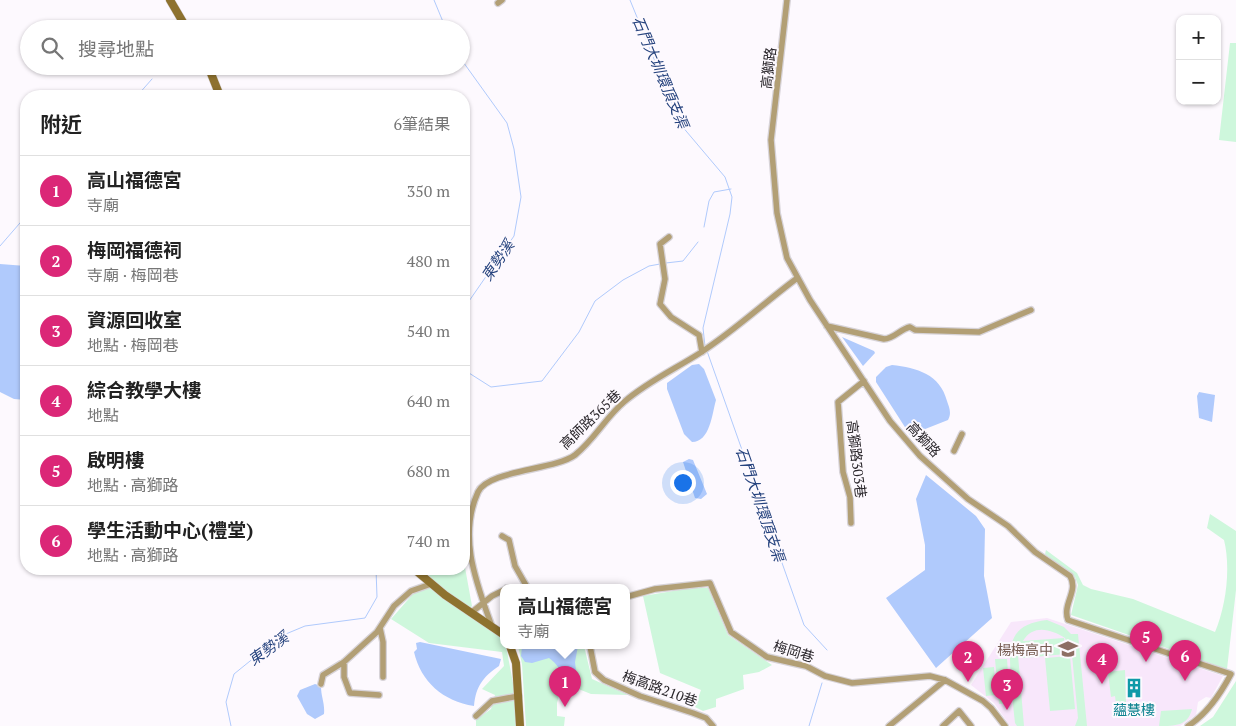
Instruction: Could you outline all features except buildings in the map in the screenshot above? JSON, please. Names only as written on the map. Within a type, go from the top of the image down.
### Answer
[{"type":"street","points":[[170,0],[182,20]]},
{"type":"street","name":"高獅路","points":[[787,0],[771,140],[782,242],[796,278],[890,421],[920,456],[968,499],[1008,526],[1035,552],[1070,576],[1074,589],[1066,607],[1068,620],[1231,674],[1222,692],[1188,726]]},
{"type":"street","points":[[212,75],[218,90]]},
{"type":"street","points":[[670,237],[660,244],[665,279],[660,304],[672,317],[699,335],[702,352]]},
{"type":"street","name":"高師路365巷","points":[[470,525],[479,490],[484,485],[512,474],[556,463],[576,454],[623,402],[702,352],[796,278]]},
{"type":"street","points":[[828,326],[884,339],[889,339],[902,329],[910,327],[915,330],[979,332],[1031,310]]},
{"type":"street","name":"高獅路303巷","points":[[851,523],[850,497],[843,472],[838,402],[864,380]]},
{"type":"street","points":[[954,451],[962,434]]},
{"type":"street","points":[[502,536],[509,540],[514,566],[525,584]]},
{"type":"street","name":"高師路365巷","points":[[470,545],[476,582],[491,624]]},
{"type":"street","points":[[421,575],[500,632]]},
{"type":"street","name":"梅岡巷","points":[[630,596],[655,589],[710,583],[730,632],[767,657],[806,666],[825,676],[852,683],[930,676],[945,680],[983,701],[1005,726]]},
{"type":"street","points":[[321,684],[322,675],[344,662],[380,628],[394,606],[405,596],[411,591],[431,584]]},
{"type":"street","points":[[472,612],[500,592]]},
{"type":"street","points":[[380,628],[383,642],[383,677]]},
{"type":"street","points":[[511,649],[516,663],[520,726]]},
{"type":"street","name":"梅高路210巷","points":[[591,649],[595,672],[604,680],[640,696],[693,712],[706,718],[713,726]]},
{"type":"street","points":[[344,662],[344,677],[350,693],[379,695]]},
{"type":"street","points":[[892,725],[945,680]]},
{"type":"street","points":[[476,716],[492,701],[519,696]]},
{"type":"street","points":[[943,726],[959,711],[971,726]]},
{"type":"shaded area","name":"楊梅高中","points":[[1047,618],[1223,676],[1211,698],[1206,697],[1198,702],[1196,715],[1180,726],[1010,726],[994,703],[971,685],[1011,622]]},
{"type":"green space","points":[[1230,43],[1236,43],[1236,142],[1219,140]]},
{"type":"green space","points":[[1210,514],[1236,531],[1236,590],[1227,669],[1071,615],[1078,585],[1075,577],[1045,554],[1046,550],[1077,573],[1083,585],[1091,589],[1133,599],[1215,632],[1225,599],[1227,563],[1224,540],[1207,528]]},
{"type":"green space","points":[[430,575],[466,575],[472,606],[466,613],[500,636],[500,649],[507,649],[516,699],[516,726],[476,726],[476,720],[491,709],[495,695],[482,689],[504,666],[502,652],[429,643],[391,619]]},
{"type":"green space","points":[[691,588],[708,588],[728,635],[772,665],[759,672],[743,675],[744,689],[716,699],[716,707],[703,711],[695,707],[701,690],[660,673],[643,596]]},
{"type":"green space","points":[[1047,620],[1064,627],[1071,634],[1078,634],[1087,726],[1075,726],[1078,718],[1072,655],[1065,638],[1054,632],[1042,630],[1032,632],[1023,641],[1064,638],[1066,654],[1023,658],[1021,643],[1018,655],[1024,726],[1017,726],[1015,723],[1010,665],[1011,645],[1019,631],[1025,626]]},
{"type":"green space","points":[[519,649],[585,649],[592,679],[628,695],[591,694],[571,686],[560,691],[557,703],[557,716],[565,717],[564,726],[526,726],[522,664]]},
{"type":"green space","points":[[1070,656],[1075,709],[1050,711],[1045,658]]},
{"type":"green space","points":[[995,659],[1007,659],[1010,703],[999,704]]},
{"type":"green space","points":[[994,667],[996,695],[986,696],[983,668]]},
{"type":"green space","points":[[1125,670],[1126,703],[1116,704],[1115,696],[1111,697],[1108,672]]},
{"type":"green space","points":[[1236,681],[1236,726],[1200,726],[1213,717]]},
{"type":"green space","points":[[1192,709],[1184,722],[1175,725],[1159,726],[1161,711]]},
{"type":"water","points":[[0,264],[20,266],[20,400],[14,399],[0,392]]},
{"type":"water","points":[[842,337],[874,351],[875,353],[863,366]]},
{"type":"water","points":[[699,364],[704,369],[716,400],[706,432],[698,441],[692,442],[684,434],[667,389],[667,383],[692,365]]},
{"type":"water","points":[[892,365],[919,371],[939,384],[944,392],[950,412],[948,420],[910,435],[876,382],[876,377],[886,367]]},
{"type":"water","points":[[1199,392],[1215,395],[1212,422],[1199,418],[1197,396]]},
{"type":"water","points":[[689,459],[693,460],[707,494],[701,499],[695,498],[683,462]]},
{"type":"water","points":[[926,475],[976,516],[985,529],[984,576],[992,618],[936,668],[886,598],[925,570],[925,545],[916,499]]},
{"type":"water","points":[[420,642],[501,659],[499,666],[481,683],[476,693],[474,706],[443,695],[428,681],[417,663],[414,652],[417,649],[416,643]]},
{"type":"water","points":[[522,649],[577,649],[575,662],[577,679],[575,683],[567,678],[549,658],[532,663],[525,662],[521,656]]},
{"type":"water","points":[[315,684],[321,686],[324,714],[315,719],[307,714],[297,696],[300,690]]},
{"type":"waterway","name":"東勢溪","points":[[434,0],[442,20]]},
{"type":"waterway","name":"石門大圳環頂支渠","points":[[630,0],[681,125],[725,177],[732,197],[730,214],[703,328],[705,346]]},
{"type":"waterway","name":"東勢溪","points":[[470,72],[507,123],[514,149],[521,197],[514,236],[470,300]]},
{"type":"waterway","points":[[142,90],[152,79]]},
{"type":"waterway","name":"石門大圳環頂支渠","points":[[704,227],[709,201],[714,192],[731,189]]},
{"type":"waterway","points":[[0,246],[20,223]]},
{"type":"waterway","name":"石門大圳環頂支渠","points":[[666,263],[683,261],[698,242]]},
{"type":"waterway","name":"石門大圳環頂支渠","points":[[470,374],[491,387],[542,381],[579,332],[595,301],[623,280],[649,266],[660,264]]},
{"type":"waterway","name":"石門大圳環頂支渠","points":[[707,351],[804,625],[827,650]]},
{"type":"waterway","name":"東勢溪","points":[[231,726],[226,702],[234,674],[281,636],[305,626],[365,618],[377,597],[376,575]]},
{"type":"waterway","name":"石門大圳環頂支渠","points":[[809,726],[822,683]]},
{"type":"place","name":"楊梅高中","points":[[1068,649]]},
{"type":"place","name":"啟明樓","points":[[1146,662]]},
{"type":"place","name":"學生活動中心(禮堂)","points":[[1185,681]]},
{"type":"place","name":"梅岡福德祠","points":[[968,682]]},
{"type":"place","name":"綜合教學大樓","points":[[1102,684]]},
{"type":"place","name":"蘊慧樓","points":[[1134,688]]},
{"type":"place","name":"高山福德宮","points":[[565,707]]},
{"type":"place","name":"資源回收室","points":[[1007,710]]}]
